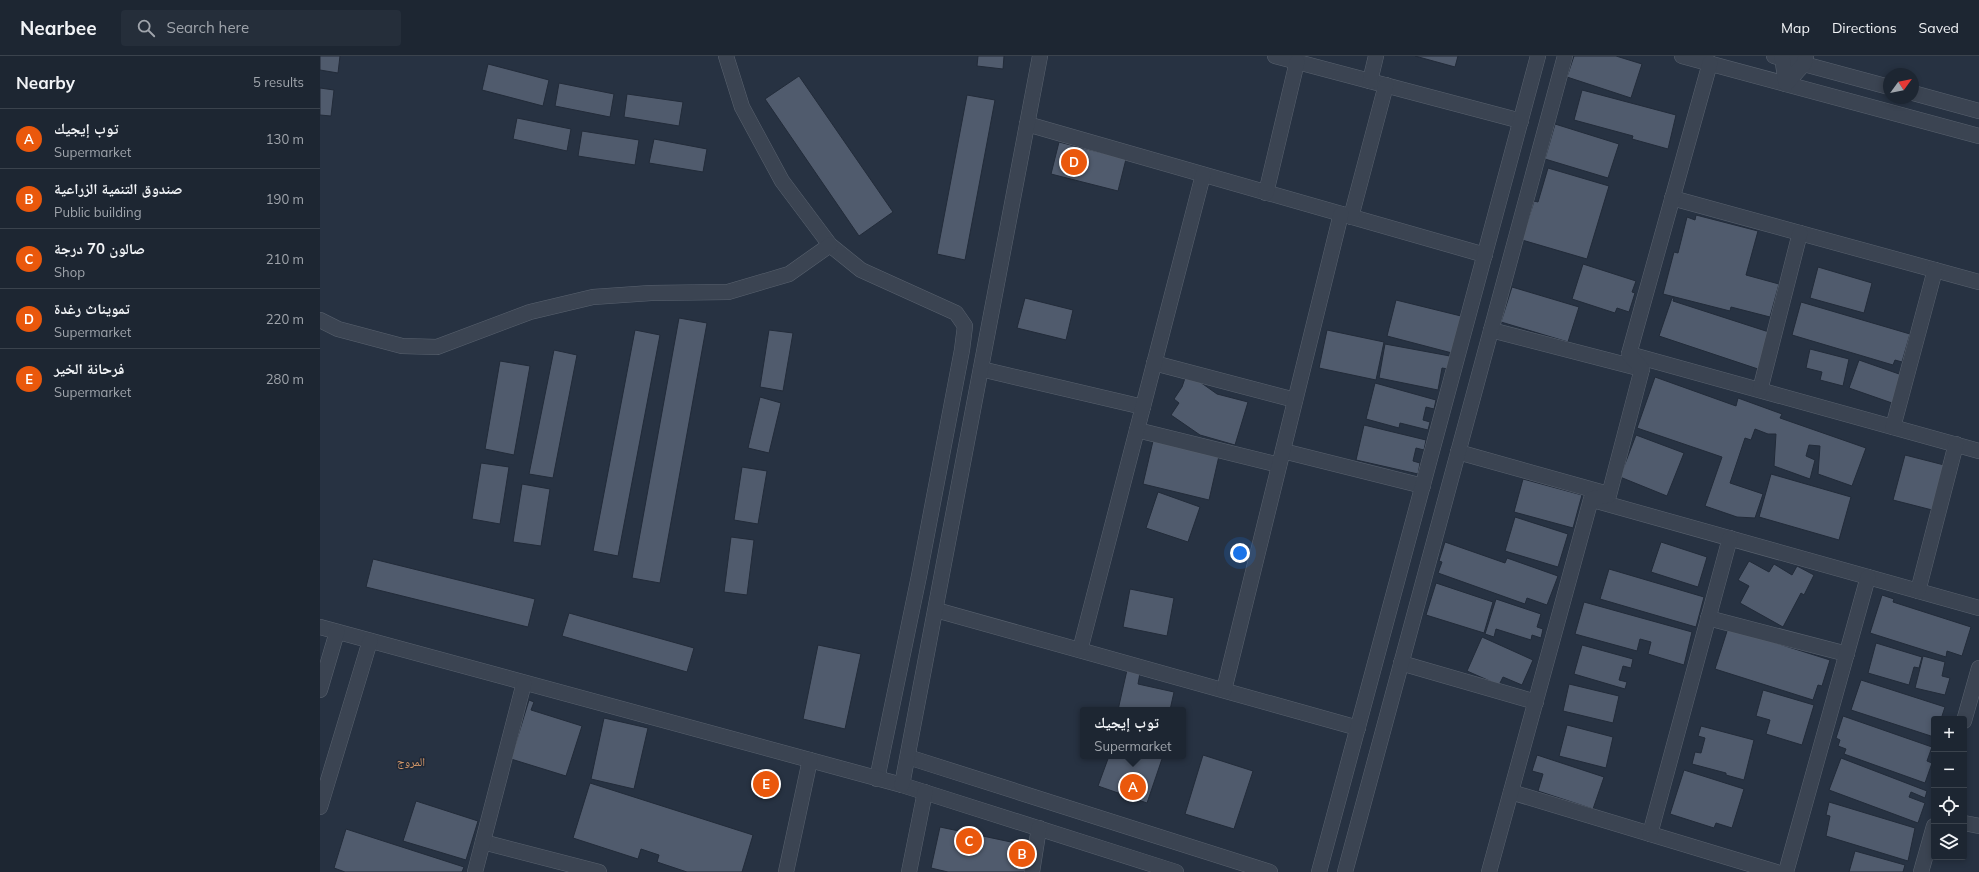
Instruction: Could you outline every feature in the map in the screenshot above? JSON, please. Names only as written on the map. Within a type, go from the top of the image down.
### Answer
[{"type":"street","points":[[726,56],[742,107],[782,181],[830,245],[861,270],[956,313],[965,326],[962,350],[919,576],[877,779]]},
{"type":"street","points":[[902,786],[1040,56]]},
{"type":"street","points":[[1275,56],[1521,121]]},
{"type":"street","points":[[1370,81],[1376,56]]},
{"type":"street","points":[[1319,872],[1538,56]]},
{"type":"street","points":[[1345,872],[1565,56]]},
{"type":"street","points":[[1682,56],[1979,136]]},
{"type":"street","points":[[1786,84],[1779,57],[1805,60],[1883,85]]},
{"type":"street","points":[[1786,84],[1805,60]]},
{"type":"street","points":[[1266,193],[1297,62]]},
{"type":"street","points":[[1628,354],[1710,63]]},
{"type":"street","points":[[1224,690],[1295,400],[1346,216],[1386,85]]},
{"type":"street","points":[[1919,95],[1979,111]]},
{"type":"street","points":[[1028,124],[1485,256]]},
{"type":"street","points":[[1080,650],[1203,175]]},
{"type":"street","points":[[1672,198],[1979,282]]},
{"type":"street","points":[[1760,390],[1800,234]]},
{"type":"street","points":[[320,320],[338,329],[402,346],[437,347],[530,312],[593,297],[651,293],[728,292],[789,274],[830,245]]},
{"type":"street","points":[[1893,427],[1935,270]]},
{"type":"street","points":[[1491,330],[1642,369]]},
{"type":"street","points":[[1628,354],[1642,369]]},
{"type":"street","points":[[1628,354],[1979,451]]},
{"type":"street","points":[[1154,363],[1295,400]]},
{"type":"street","points":[[981,369],[1143,407]]},
{"type":"street","points":[[1609,495],[1642,369]]},
{"type":"street","points":[[1137,430],[1423,486]]},
{"type":"street","points":[[1918,591],[1956,444]]},
{"type":"street","points":[[1458,452],[1609,495]]},
{"type":"street","points":[[1591,499],[1609,495]]},
{"type":"street","points":[[1591,499],[1979,608]]},
{"type":"street","points":[[1489,872],[1591,499]]},
{"type":"street","points":[[1650,834],[1730,538]]},
{"type":"street","points":[[1786,872],[1868,577]]},
{"type":"street","points":[[936,610],[1358,728]]},
{"type":"street","points":[[1708,618],[1847,654]]},
{"type":"street","points":[[320,627],[925,792],[1176,872]]},
{"type":"street","points":[[320,690],[337,632]]},
{"type":"street","points":[[320,807],[370,641]]},
{"type":"street","points":[[1401,663],[1536,702]]},
{"type":"street","points":[[1965,716],[1979,668]]},
{"type":"street","points":[[475,872],[524,683]]},
{"type":"street","points":[[908,757],[1270,872]]},
{"type":"street","points":[[786,872],[810,760]]},
{"type":"street","points":[[909,872],[925,792]]},
{"type":"street","points":[[1511,792],[1776,872]]},
{"type":"street","points":[[1967,824],[1979,826]]},
{"type":"street","points":[[1032,872],[1039,828]]},
{"type":"street","points":[[1921,872],[1931,837]]},
{"type":"street","points":[[483,842],[556,867],[599,872]]},
{"type":"building","points":[[320,56],[340,56],[338,73],[320,70]]},
{"type":"building","points":[[978,56],[1004,56],[1003,69],[977,66]]},
{"type":"building","points":[[1415,56],[1458,56],[1455,67]]},
{"type":"building","points":[[1574,56],[1616,56],[1642,64],[1631,98],[1567,77]]},
{"type":"building","points":[[488,64],[549,80],[543,106],[482,90]]},
{"type":"building","points":[[799,76],[893,212],[859,236],[765,99]]},
{"type":"building","points":[[559,83],[614,94],[610,117],[555,106]]},
{"type":"building","points":[[320,88],[334,90],[331,116],[320,115]]},
{"type":"building","points":[[1582,90],[1676,115],[1668,149],[1632,139],[1633,136],[1574,120]]},
{"type":"building","points":[[627,94],[683,102],[679,126],[624,117]]},
{"type":"building","points":[[967,95],[995,100],[965,260],[937,254]]},
{"type":"building","points":[[517,118],[571,129],[567,151],[513,139]]},
{"type":"building","points":[[1555,124],[1619,144],[1608,178],[1545,159]]},
{"type":"building","points":[[582,131],[639,140],[635,165],[578,156]]},
{"type":"building","points":[[654,139],[707,149],[703,172],[649,163]]},
{"type":"building","points":[[1059,142],[1126,159],[1118,191],[1051,174]]},
{"type":"building","points":[[1548,168],[1609,186],[1587,259],[1522,240],[1534,201],[1538,202]]},
{"type":"building","points":[[1696,215],[1758,231],[1746,275],[1779,284],[1770,317],[1731,307],[1730,311],[1663,294],[1674,252],[1678,253],[1687,217],[1695,220]]},
{"type":"building","points":[[1583,264],[1636,281],[1632,292],[1635,293],[1629,312],[1617,308],[1615,313],[1572,299]]},
{"type":"building","points":[[1818,267],[1872,283],[1864,313],[1810,298]]},
{"type":"building","points":[[1512,287],[1579,307],[1568,342],[1501,322]]},
{"type":"building","points":[[1025,298],[1073,310],[1066,340],[1017,328]]},
{"type":"building","points":[[1672,298],[1674,298],[1673,301],[1772,333],[1761,370],[1659,336]]},
{"type":"building","points":[[1396,300],[1461,316],[1452,353],[1387,336]]},
{"type":"building","points":[[1801,302],[1910,334],[1902,362],[1895,360],[1893,365],[1792,335]]},
{"type":"building","points":[[679,318],[707,323],[660,583],[632,578]]},
{"type":"building","points":[[635,330],[660,335],[618,556],[593,551]]},
{"type":"building","points":[[769,330],[793,333],[783,391],[760,387]]},
{"type":"building","points":[[1327,330],[1384,342],[1376,380],[1319,368]]},
{"type":"building","points":[[1385,344],[1450,356],[1448,369],[1442,368],[1438,390],[1379,378]]},
{"type":"building","points":[[1810,349],[1849,359],[1843,386],[1820,380],[1822,372],[1806,368]]},
{"type":"building","points":[[554,350],[577,355],[553,478],[529,474]]},
{"type":"building","points":[[1859,360],[1902,375],[1892,403],[1849,388]]},
{"type":"building","points":[[500,361],[530,366],[514,455],[485,449]]},
{"type":"building","points":[[1655,377],[1736,406],[1738,398],[1782,414],[1780,418],[1866,448],[1852,486],[1818,474],[1820,446],[1809,445],[1806,456],[1815,460],[1810,479],[1774,466],[1776,434],[1768,434],[1755,429],[1751,440],[1745,438],[1730,483],[1763,494],[1755,518],[1737,517],[1705,506],[1722,457],[1637,428]]},
{"type":"building","points":[[1185,378],[1200,382],[1217,394],[1248,402],[1235,445],[1200,435],[1171,415],[1179,403],[1174,399],[1182,387]]},
{"type":"building","points":[[1375,383],[1436,400],[1434,409],[1426,407],[1423,420],[1430,422],[1428,430],[1400,423],[1399,428],[1366,419]]},
{"type":"building","points":[[760,397],[781,403],[769,453],[748,448]]},
{"type":"building","points":[[1364,425],[1426,440],[1424,450],[1416,448],[1413,461],[1420,463],[1418,474],[1356,460]]},
{"type":"building","points":[[1636,435],[1684,453],[1667,496],[1620,477]]},
{"type":"building","points":[[1153,441],[1219,456],[1209,500],[1143,484]]},
{"type":"building","points":[[1905,455],[1952,467],[1940,512],[1893,500]]},
{"type":"building","points":[[481,463],[509,467],[500,524],[472,519]]},
{"type":"building","points":[[742,467],[767,471],[758,524],[734,520]]},
{"type":"building","points":[[1771,474],[1851,497],[1839,540],[1759,517]]},
{"type":"building","points":[[1523,479],[1582,495],[1573,528],[1514,512]]},
{"type":"building","points":[[522,484],[550,489],[541,546],[513,542]]},
{"type":"building","points":[[1158,492],[1200,507],[1188,542],[1146,528]]},
{"type":"building","points":[[1515,517],[1568,534],[1558,567],[1505,551]]},
{"type":"building","points":[[731,537],[754,540],[747,595],[724,592]]},
{"type":"building","points":[[1445,542],[1505,563],[1507,558],[1558,576],[1547,605],[1527,598],[1525,604],[1438,573],[1442,562],[1439,561]]},
{"type":"building","points":[[1661,542],[1707,557],[1698,587],[1651,572]]},
{"type":"building","points":[[373,559],[535,599],[528,627],[366,587]]},
{"type":"building","points":[[1749,561],[1769,572],[1774,564],[1792,575],[1797,566],[1814,575],[1804,595],[1801,593],[1783,627],[1740,603],[1749,586],[1738,580]]},
{"type":"building","points":[[1609,569],[1704,597],[1696,627],[1600,599]]},
{"type":"building","points":[[1436,583],[1493,602],[1484,633],[1426,615]]},
{"type":"building","points":[[1130,589],[1174,598],[1167,636],[1123,627]]},
{"type":"building","points":[[1882,595],[1894,599],[1893,602],[1971,627],[1962,656],[1947,651],[1946,657],[1870,633]]},
{"type":"building","points":[[1496,599],[1541,614],[1537,627],[1543,629],[1541,638],[1532,635],[1531,640],[1496,629],[1494,637],[1485,634]]},
{"type":"building","points":[[1584,602],[1692,632],[1684,665],[1648,654],[1651,642],[1640,639],[1637,651],[1575,634]]},
{"type":"building","points":[[569,613],[694,648],[687,672],[562,636]]},
{"type":"building","points":[[1728,628],[1830,660],[1822,686],[1818,685],[1813,700],[1715,669]]},
{"type":"building","points":[[1482,637],[1533,660],[1522,685],[1503,677],[1499,685],[1467,671]]},
{"type":"building","points":[[1876,643],[1922,657],[1919,668],[1914,667],[1909,685],[1868,673]]},
{"type":"building","points":[[818,645],[861,654],[845,729],[803,719]]},
{"type":"building","points":[[1582,645],[1633,659],[1631,668],[1623,666],[1619,680],[1627,682],[1625,689],[1574,674]]},
{"type":"building","points":[[1923,656],[1945,662],[1942,676],[1950,678],[1945,695],[1915,688]]},
{"type":"building","points":[[1127,670],[1140,673],[1138,684],[1174,692],[1171,707],[1119,707]]},
{"type":"building","points":[[1861,680],[1945,707],[1942,716],[1931,716],[1931,736],[1851,710]]},
{"type":"building","points":[[1569,684],[1619,696],[1613,723],[1563,711]]},
{"type":"building","points":[[1763,690],[1814,705],[1802,745],[1766,734],[1770,720],[1756,716]]},
{"type":"building","points":[[529,700],[534,702],[531,710],[582,726],[566,776],[511,759]]},
{"type":"building","points":[[1843,716],[1931,747],[1927,761],[1931,763],[1931,766],[1925,783],[1844,754],[1846,749],[1838,746],[1840,740],[1836,738]]},
{"type":"building","points":[[604,718],[648,728],[634,789],[591,779]]},
{"type":"building","points":[[1567,725],[1613,737],[1606,768],[1559,756]]},
{"type":"building","points":[[1701,726],[1754,740],[1744,780],[1726,775],[1726,773],[1692,764],[1695,752],[1701,753],[1705,738],[1698,736]]},
{"type":"building","points":[[1203,755],[1253,771],[1234,829],[1185,814]]},
{"type":"building","points":[[1537,755],[1604,777],[1593,809],[1538,791],[1543,774],[1532,771]]},
{"type":"building","points":[[1841,758],[1927,791],[1925,798],[1911,792],[1909,797],[1925,803],[1918,823],[1829,790]]},
{"type":"building","points":[[1108,759],[1162,759],[1147,803],[1098,786]]},
{"type":"building","points":[[1684,770],[1744,789],[1732,828],[1716,823],[1714,828],[1670,814]]},
{"type":"building","points":[[590,783],[753,835],[742,872],[687,872],[657,862],[659,855],[641,849],[638,859],[573,838]]},
{"type":"building","points":[[416,801],[478,821],[466,860],[403,841]]},
{"type":"building","points":[[1829,802],[1915,828],[1908,861],[1826,836],[1830,816],[1826,815]]},
{"type":"building","points":[[940,827],[1030,846],[1025,872],[948,872],[931,868]]},
{"type":"building","points":[[346,829],[464,867],[462,872],[345,872],[334,868]]},
{"type":"building","points":[[1855,851],[1905,865],[1903,872],[1849,872]]},
{"type":"place","name":"تمويناث رغدة","points":[[1074,162]]},
{"type":"place","name":"فرحانة الخير","points":[[766,784]]},
{"type":"place","name":"توب إيجيك","points":[[1133,787]]},
{"type":"place","name":"صالون 70 درجة","points":[[969,841]]},
{"type":"place","name":"صندوق التنمية الزراعية","points":[[1022,854]]},
{"type":"district","name":"المروج","points":[[411,761]]}]
